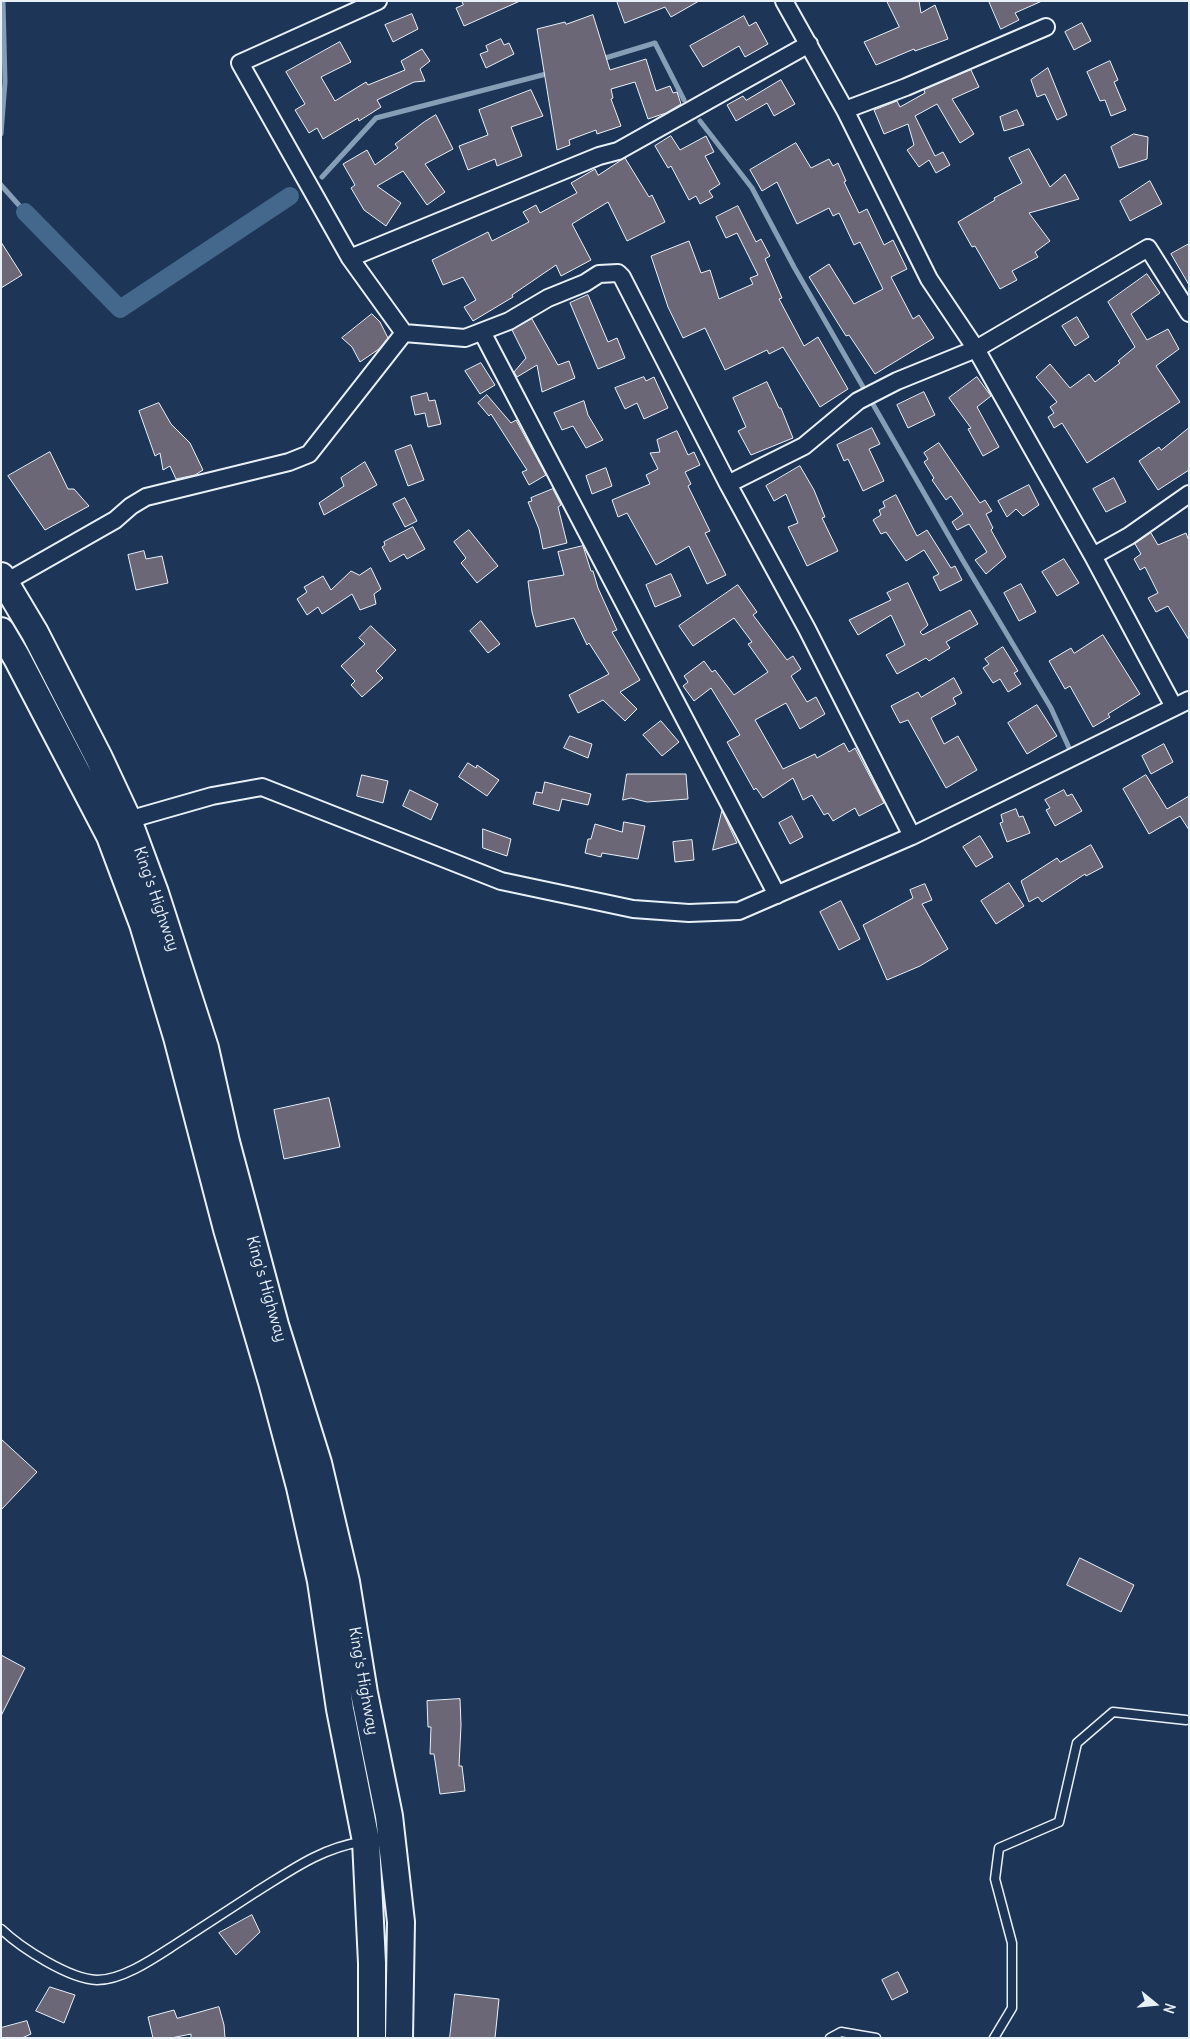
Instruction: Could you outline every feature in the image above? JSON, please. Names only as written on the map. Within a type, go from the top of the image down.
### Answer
[{"type":"highway","name":"King's Highway","points":[[3,579],[35,633],[99,758],[128,820],[155,894],[205,1048],[226,1142],[275,1325],[318,1463],[346,1582],[364,1693],[392,1836],[401,1922],[399,2038]]},
{"type":"highway","name":"King's Highway","points":[[1,631],[110,836],[143,924],[300,1487],[321,1581],[340,1709],[366,1842],[372,1963],[372,2038]]},
{"type":"street","points":[[378,1],[240,63],[350,258],[404,332],[465,338],[509,321],[548,298],[585,283],[599,274],[618,273],[627,283],[728,484],[807,629],[912,836]]},
{"type":"street","points":[[128,820],[212,796],[262,787],[501,881],[633,909],[689,913],[739,911],[912,836],[1181,703],[1093,556],[976,349],[929,279],[845,110],[784,1]]},
{"type":"street","points":[[845,110],[906,87],[1046,27]]},
{"type":"street","points":[[350,258],[599,156],[618,151],[809,44]]},
{"type":"street","points":[[728,484],[804,446],[858,402],[874,392],[976,349],[1148,248],[1189,313]]},
{"type":"street","points":[[3,579],[115,520],[130,506],[146,497],[289,462],[309,454],[404,332]]},
{"type":"street","points":[[482,332],[777,895]]},
{"type":"street","points":[[1093,556],[1128,536],[1189,494]]},
{"type":"lane","points":[[994,2038],[1012,2008],[1012,1943],[995,1879],[999,1848],[1059,1822],[1077,1743],[1113,1712],[1186,1720]]},
{"type":"lane","points":[[1,1929],[16,1942],[45,1961],[86,1978],[104,1979],[146,1963],[312,1857],[350,1844],[366,1842]]},
{"type":"lane","points":[[830,2038],[842,2032],[876,2038]]},
{"type":"building","points":[[462,1],[520,1],[464,26],[456,8],[463,5]]},
{"type":"building","points":[[617,1],[699,1],[671,17],[665,7],[625,23]]},
{"type":"building","points":[[887,1],[919,1],[921,13],[935,5],[948,39],[915,51],[914,49],[876,65],[864,42],[899,27]]},
{"type":"building","points":[[989,1],[1042,1],[1015,13],[1019,20],[1001,29]]},
{"type":"building","points":[[412,14],[418,29],[393,42],[385,25]]},
{"type":"building","points":[[593,15],[610,70],[646,59],[656,91],[670,86],[673,93],[677,92],[681,104],[666,113],[648,119],[635,82],[611,89],[613,98],[611,99],[621,126],[597,134],[596,130],[569,140],[570,145],[557,150],[537,29],[565,22],[566,24]]},
{"type":"building","points":[[744,16],[749,26],[756,22],[768,44],[745,57],[739,46],[703,67],[690,46]]},
{"type":"building","points":[[1082,23],[1091,41],[1074,50],[1065,32]]},
{"type":"building","points":[[501,39],[504,45],[509,43],[514,54],[486,68],[480,54],[488,51],[486,46]]},
{"type":"building","points":[[340,42],[351,62],[321,77],[335,101],[366,82],[368,85],[405,70],[401,61],[422,49],[430,61],[420,69],[425,81],[414,82],[377,100],[381,107],[359,121],[358,118],[323,139],[317,128],[309,133],[295,110],[305,104],[286,72]]},
{"type":"building","points":[[1110,61],[1118,80],[1114,82],[1126,110],[1111,116],[1105,100],[1100,101],[1087,72]]},
{"type":"building","points":[[1048,68],[1067,115],[1057,120],[1045,94],[1037,97],[1031,80]]},
{"type":"building","points":[[971,70],[979,87],[952,99],[974,134],[960,143],[937,104],[915,116],[935,156],[943,152],[950,165],[936,173],[929,160],[919,167],[907,150],[914,145],[908,124],[884,134],[874,110],[897,101],[900,107],[925,93],[924,90]]},
{"type":"building","points":[[781,80],[795,104],[774,116],[767,103],[736,121],[727,105],[743,96],[746,100]]},
{"type":"building","points":[[531,90],[543,116],[511,127],[522,156],[497,166],[495,159],[468,170],[459,146],[488,135],[479,110]]},
{"type":"building","points":[[1017,110],[1024,125],[1004,131],[1000,117]]},
{"type":"building","points":[[436,115],[453,149],[425,164],[445,192],[427,205],[403,171],[377,186],[401,203],[386,226],[364,210],[351,188],[355,185],[343,164],[367,150],[375,165],[398,148],[395,144]]},
{"type":"building","points":[[1134,134],[1148,137],[1147,159],[1119,168],[1111,147]]},
{"type":"building","points":[[671,136],[680,150],[706,136],[714,152],[705,156],[720,184],[709,191],[713,197],[700,204],[696,196],[689,200],[671,166],[668,168],[655,146]]},
{"type":"building","points":[[796,143],[811,168],[829,159],[833,166],[838,163],[846,181],[844,182],[859,213],[867,209],[884,245],[893,240],[907,269],[891,277],[913,319],[919,315],[934,338],[875,374],[849,335],[846,336],[809,277],[829,264],[854,304],[883,289],[860,242],[854,245],[839,213],[833,216],[829,208],[797,224],[777,182],[762,191],[750,170]]},
{"type":"building","points":[[1029,149],[1050,187],[1065,174],[1079,199],[1029,213],[1050,241],[1035,252],[1038,257],[1012,271],[1017,280],[1000,289],[975,246],[972,247],[958,222],[995,200],[994,198],[1022,183],[1009,158]]},
{"type":"building","points":[[625,158],[649,197],[652,195],[665,222],[627,241],[608,202],[572,224],[591,260],[561,276],[556,265],[512,295],[513,297],[473,321],[464,307],[476,300],[463,277],[443,285],[432,260],[488,232],[492,241],[529,222],[523,212],[536,205],[540,213],[577,193],[571,183],[595,169],[598,175]]},
{"type":"building","points":[[1150,181],[1162,204],[1130,221],[1120,201]]},
{"type":"building","points":[[738,206],[756,242],[761,239],[770,256],[765,259],[782,298],[779,299],[804,346],[818,337],[848,389],[820,407],[783,347],[769,354],[767,350],[725,370],[705,328],[683,338],[668,307],[651,256],[689,241],[701,273],[710,270],[719,299],[753,284],[750,278],[758,275],[737,233],[726,238],[716,217]]},
{"type":"building","points":[[1,242],[22,275],[1,288]]},
{"type":"building","points":[[1189,244],[1189,285],[1171,254]]},
{"type":"building","points":[[1147,274],[1160,293],[1131,314],[1147,340],[1168,329],[1179,349],[1156,366],[1180,402],[1087,463],[1062,423],[1054,428],[1048,417],[1054,413],[1050,407],[1057,402],[1036,377],[1050,364],[1070,388],[1089,374],[1095,382],[1120,363],[1118,361],[1135,347],[1108,302]]},
{"type":"building","points":[[588,295],[608,342],[617,338],[625,358],[598,369],[570,303]]},
{"type":"building","points":[[372,314],[380,322],[388,338],[379,349],[360,362],[352,347],[342,338]]},
{"type":"building","points":[[1077,317],[1089,337],[1075,346],[1062,326]]},
{"type":"building","points":[[532,319],[558,365],[569,361],[575,378],[542,392],[537,365],[517,377],[514,372],[526,358],[512,330]]},
{"type":"building","points":[[481,363],[495,385],[480,394],[465,371]]},
{"type":"building","points":[[644,377],[646,381],[654,377],[668,408],[644,419],[637,403],[625,409],[615,388]]},
{"type":"building","points":[[977,377],[991,396],[977,407],[999,447],[983,456],[968,429],[971,428],[949,398]]},
{"type":"building","points":[[767,382],[779,408],[781,408],[793,438],[751,455],[738,431],[746,427],[733,398]]},
{"type":"building","points":[[924,392],[935,415],[908,428],[897,405]]},
{"type":"building","points":[[427,393],[429,401],[435,400],[441,424],[428,427],[425,413],[415,415],[411,397]]},
{"type":"building","points":[[487,395],[511,423],[516,420],[546,475],[529,485],[522,472],[527,470],[491,414],[489,416],[478,403]]},
{"type":"building","points":[[584,401],[588,415],[603,440],[586,448],[573,426],[562,430],[554,413]]},
{"type":"building","points":[[159,403],[171,424],[190,443],[203,470],[195,475],[176,479],[170,466],[163,470],[160,453],[155,456],[139,411]]},
{"type":"building","points":[[872,428],[880,444],[869,449],[884,481],[863,491],[848,459],[844,461],[837,445]]},
{"type":"building","points":[[1189,428],[1189,470],[1158,490],[1139,461],[1159,447],[1161,450]]},
{"type":"building","points":[[677,431],[688,455],[694,452],[700,465],[685,472],[691,484],[688,486],[710,531],[705,533],[726,575],[707,584],[689,546],[656,565],[627,513],[618,517],[612,500],[650,484],[646,475],[658,469],[650,453],[660,452],[657,440]]},
{"type":"building","points":[[939,443],[980,503],[985,500],[992,511],[986,514],[993,528],[991,530],[1006,557],[986,574],[975,560],[987,552],[969,524],[957,530],[952,522],[963,514],[951,496],[946,500],[932,480],[934,478],[924,462],[928,459],[924,453]]},
{"type":"building","points":[[411,445],[424,480],[408,486],[395,451]]},
{"type":"building","points":[[50,452],[68,489],[74,489],[89,506],[45,530],[8,476]]},
{"type":"building","points":[[365,462],[377,485],[324,515],[319,503],[344,486],[341,478]]},
{"type":"building","points":[[800,466],[814,490],[825,517],[822,518],[838,551],[807,566],[788,527],[798,523],[786,494],[774,501],[766,486]]},
{"type":"building","points":[[606,468],[612,486],[592,494],[586,476]]},
{"type":"building","points":[[1114,478],[1126,502],[1106,512],[1093,489]]},
{"type":"building","points":[[1029,485],[1039,505],[1023,516],[1016,509],[1007,517],[998,501]]},
{"type":"building","points":[[553,489],[561,505],[558,507],[567,543],[543,549],[539,529],[528,502],[532,501],[531,498]]},
{"type":"building","points":[[896,495],[917,536],[927,530],[951,568],[955,566],[962,580],[940,591],[933,577],[939,574],[924,550],[906,561],[886,532],[881,534],[873,520],[881,515],[879,510],[885,507],[883,502]]},
{"type":"building","points":[[405,498],[417,521],[405,527],[393,504]]},
{"type":"building","points":[[413,527],[425,549],[407,559],[404,554],[390,562],[382,547],[385,545],[384,542]]},
{"type":"building","points":[[469,530],[498,566],[477,583],[461,563],[466,558],[454,542]]},
{"type":"building","points":[[1151,533],[1158,545],[1186,533],[1189,541],[1189,640],[1168,606],[1156,612],[1148,598],[1158,593],[1145,567],[1140,570],[1134,559],[1141,554],[1135,544]]},
{"type":"building","points":[[583,546],[591,571],[593,571],[598,588],[617,630],[612,632],[640,680],[620,692],[637,709],[625,721],[603,700],[578,713],[569,695],[609,674],[589,643],[587,645],[574,618],[536,627],[532,612],[528,581],[564,575],[558,552]]},
{"type":"building","points":[[144,551],[146,559],[162,556],[168,583],[136,590],[128,555]]},
{"type":"building","points":[[1064,559],[1079,583],[1057,596],[1042,572]]},
{"type":"building","points":[[371,568],[381,589],[374,594],[376,604],[360,610],[352,594],[322,614],[318,607],[307,615],[297,599],[307,592],[304,587],[323,576],[331,590],[351,571],[359,575]]},
{"type":"building","points":[[671,574],[681,596],[655,607],[646,585]]},
{"type":"building","points":[[908,583],[928,625],[920,632],[923,635],[970,610],[978,624],[946,642],[950,648],[929,661],[926,658],[897,674],[886,655],[905,645],[891,615],[858,635],[849,620],[891,600],[887,593]]},
{"type":"building","points":[[1021,584],[1036,612],[1019,621],[1004,593]]},
{"type":"building","points":[[738,585],[757,612],[753,615],[787,660],[793,656],[801,669],[791,676],[807,702],[816,697],[825,714],[800,729],[786,703],[755,720],[783,769],[815,754],[817,758],[844,743],[849,752],[855,748],[884,803],[859,816],[855,808],[833,821],[828,813],[824,815],[812,795],[803,800],[793,778],[763,798],[756,788],[754,790],[727,742],[740,735],[711,688],[694,701],[683,686],[688,682],[684,676],[704,661],[712,672],[715,670],[734,695],[768,672],[748,644],[752,642],[734,618],[693,646],[679,626]]},
{"type":"building","points":[[481,621],[500,644],[488,653],[470,631]]},
{"type":"building","points":[[371,626],[396,650],[376,671],[383,678],[362,697],[351,685],[355,681],[341,666],[365,644],[359,638]]},
{"type":"building","points":[[1103,635],[1140,694],[1108,714],[1110,717],[1093,727],[1070,686],[1065,689],[1049,661],[1071,648],[1074,653]]},
{"type":"building","points":[[1003,647],[1018,671],[1014,673],[1021,684],[1008,692],[1000,679],[993,683],[983,668],[989,664],[985,659]]},
{"type":"building","points":[[954,678],[962,693],[953,698],[956,704],[931,718],[944,744],[958,736],[977,770],[946,788],[908,720],[900,723],[891,706],[918,692],[921,697]]},
{"type":"building","points":[[1037,705],[1057,736],[1027,754],[1008,723]]},
{"type":"building","points":[[661,721],[679,742],[662,756],[643,735]]},
{"type":"building","points":[[570,736],[592,744],[588,758],[564,748]]},
{"type":"building","points":[[1164,744],[1173,762],[1151,774],[1142,756]]},
{"type":"building","points":[[468,763],[476,768],[477,765],[499,780],[487,796],[459,777]]},
{"type":"building","points":[[627,774],[686,774],[688,799],[647,802],[631,798],[623,800]]},
{"type":"building","points":[[362,775],[388,781],[383,803],[357,796]]},
{"type":"building","points":[[1146,775],[1167,809],[1189,796],[1189,830],[1180,816],[1149,834],[1123,789]]},
{"type":"building","points":[[545,782],[591,794],[588,805],[562,799],[559,811],[533,804],[536,792],[542,793]]},
{"type":"building","points":[[410,790],[438,804],[431,820],[403,806]]},
{"type":"building","points":[[1064,790],[1067,796],[1072,794],[1082,811],[1055,826],[1046,810],[1050,808],[1045,800]]},
{"type":"building","points":[[1016,809],[1019,817],[1023,816],[1030,833],[1007,842],[1000,823],[1003,822],[1001,815]]},
{"type":"building","points":[[722,811],[737,843],[713,850]]},
{"type":"building","points":[[792,816],[803,837],[790,844],[779,823]]},
{"type":"building","points":[[624,822],[645,826],[638,859],[602,853],[601,857],[585,853],[588,839],[591,839],[595,824],[622,832]]},
{"type":"building","points":[[483,829],[511,839],[507,856],[483,848]]},
{"type":"building","points":[[980,836],[993,857],[976,867],[963,847]]},
{"type":"building","points":[[692,840],[694,860],[675,862],[673,842]]},
{"type":"building","points":[[1091,845],[1103,867],[1086,876],[1085,874],[1042,902],[1038,897],[1029,902],[1021,881],[1057,858],[1060,862]]},
{"type":"building","points":[[1009,883],[1024,906],[996,924],[981,901]]},
{"type":"building","points":[[925,884],[932,900],[922,904],[948,949],[920,966],[887,980],[863,925],[913,898],[910,890]]},
{"type":"building","points":[[841,901],[860,939],[839,950],[820,912]]},
{"type":"building","points":[[329,1098],[340,1147],[284,1159],[274,1110]]},
{"type":"building","points":[[1,1439],[37,1472],[1,1510]]},
{"type":"building","points":[[1080,1558],[1134,1585],[1121,1612],[1067,1585]]},
{"type":"building","points":[[1,1655],[25,1668],[1,1716]]},
{"type":"building","points":[[460,1699],[459,1766],[462,1766],[465,1791],[440,1794],[434,1754],[430,1754],[431,1727],[428,1727],[427,1701]]},
{"type":"building","points":[[252,1915],[260,1932],[236,1955],[219,1933]]},
{"type":"building","points":[[898,1972],[908,1992],[892,2000],[882,1980]]},
{"type":"building","points":[[50,1987],[75,1995],[64,2023],[36,2011]]},
{"type":"building","points":[[455,1994],[499,1999],[495,2038],[450,2038]]},
{"type":"building","points":[[219,2007],[225,2038],[191,2038],[191,2034],[171,2038],[153,2038],[148,2017],[174,2010],[177,2018]]},
{"type":"building","points":[[27,2021],[31,2034],[22,2038],[1,2038],[1,2028]]},
{"type":"waterway","points":[[1,134],[5,82],[3,1]]},
{"type":"waterway","points":[[602,59],[655,43],[684,100]]},
{"type":"waterway","points":[[322,177],[376,118],[550,73]]},
{"type":"waterway","points":[[700,121],[752,188],[794,267],[962,559],[1051,708],[1070,750]]},
{"type":"waterway","points":[[1,185],[25,212]]},
{"type":"waterway","points":[[25,212],[120,309],[290,196]]}]
